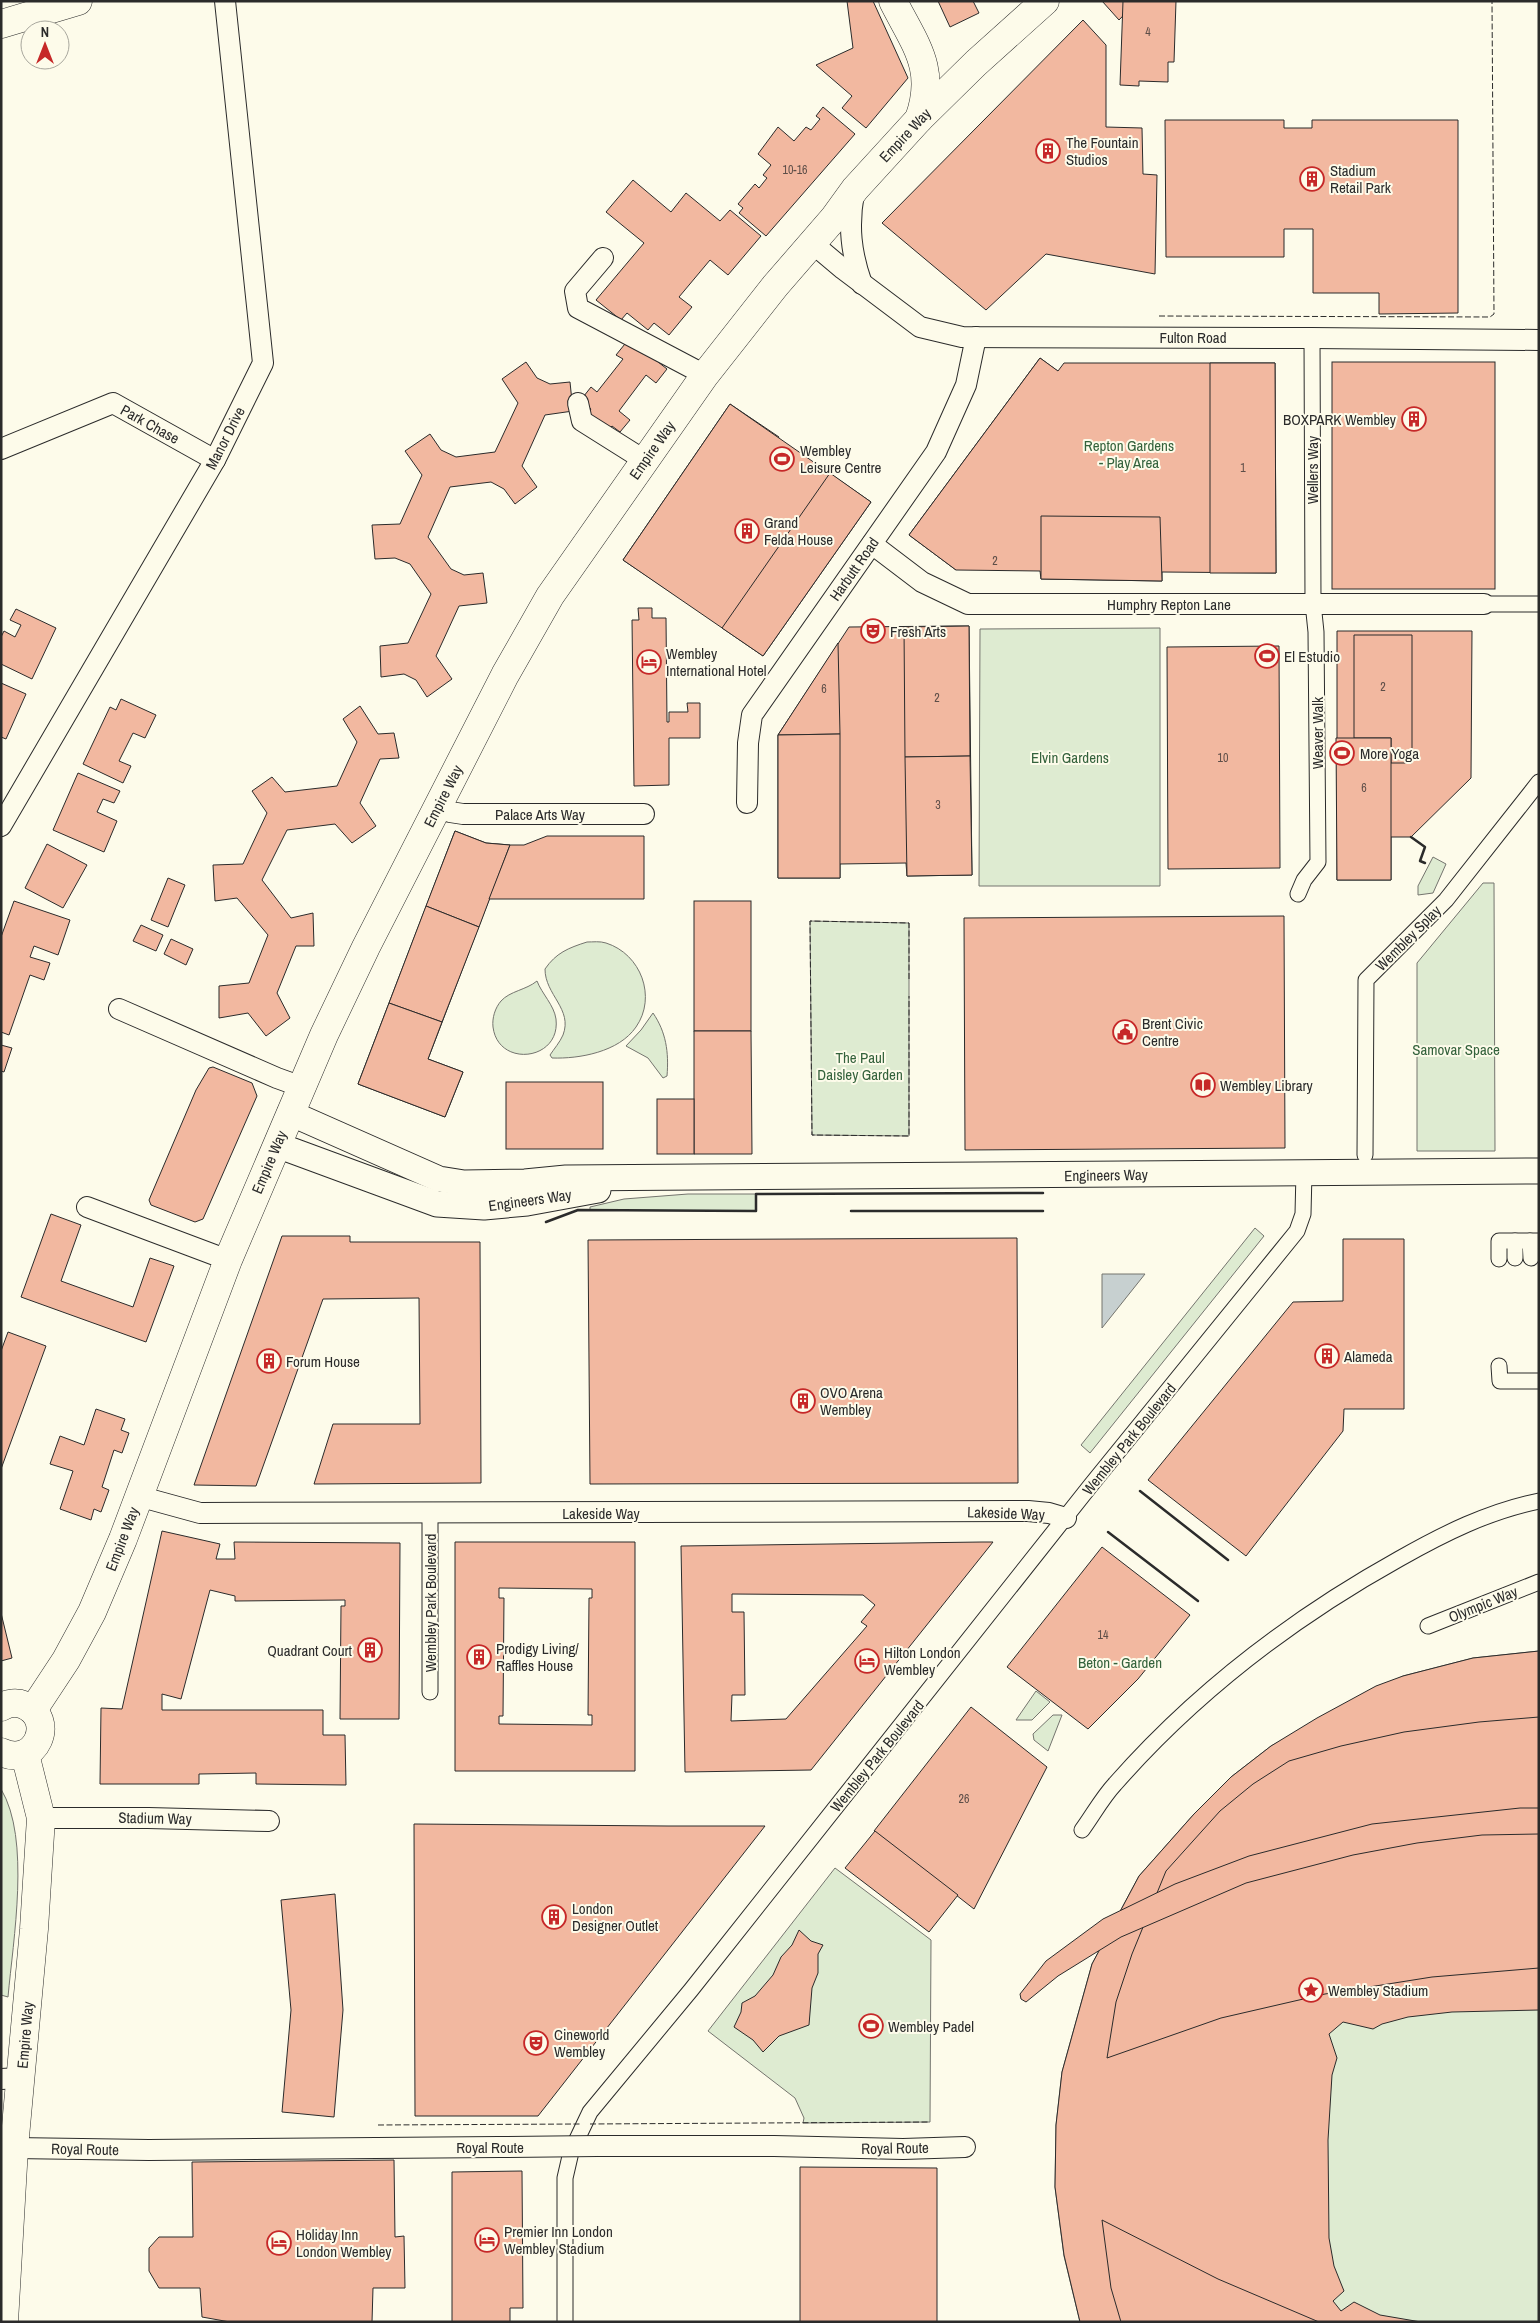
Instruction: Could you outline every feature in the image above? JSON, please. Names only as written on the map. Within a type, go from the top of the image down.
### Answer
[{"type":"main road","points":[[1,24],[78,1]]},
{"type":"main road","points":[[893,1],[923,58],[927,88],[925,103],[919,119]]},
{"type":"main road","name":"Empire Way","points":[[4,2320],[14,2148],[11,2079],[34,1929],[41,1818],[13,1753],[38,1742],[41,1725],[33,1710],[66,1660],[92,1612],[228,1260],[302,1087],[366,947],[505,675],[550,596],[705,375],[855,189],[919,119],[976,63],[1045,1]]},
{"type":"main road","points":[[915,45],[927,56],[942,63],[958,65],[976,63]]},
{"type":"main road","points":[[1,1707],[19,1703],[33,1710]]},
{"type":"street","name":"Manor Drive","points":[[1,826],[214,460],[263,363],[225,1]]},
{"type":"street","points":[[855,189],[850,226],[851,247],[862,284]]},
{"type":"street","name":"Fulton Road","points":[[812,243],[862,284],[920,327],[962,337],[1539,340]]},
{"type":"street","points":[[603,258],[575,291],[578,308],[705,375]]},
{"type":"street","name":"Harbutt Road","points":[[747,803],[748,743],[752,715],[936,452],[966,385],[976,337]]},
{"type":"street","name":"Wellers Way","points":[[1312,338],[1313,603]]},
{"type":"street","name":"Park Chase","points":[[1,449],[113,403],[214,460]]},
{"type":"street","points":[[578,403],[582,422],[644,460]]},
{"type":"street","name":"Humphry Repton Lane","points":[[872,544],[922,582],[968,604],[1484,604]]},
{"type":"street","name":"Weaver Walk","points":[[1298,894],[1304,880],[1318,862],[1316,632],[1313,603]]},
{"type":"street","points":[[1484,604],[1539,604]]},
{"type":"street","name":"Wembley Splay","points":[[1365,1155],[1366,980],[1446,900],[1539,782]]},
{"type":"street","name":"Palace Arts Way","points":[[439,804],[450,812],[462,814],[644,814]]},
{"type":"street","points":[[119,1009],[277,1078],[302,1087]]},
{"type":"street","name":"Engineers Way","points":[[290,1114],[412,1169],[439,1178],[464,1183],[525,1182],[566,1178],[1539,1171]]},
{"type":"street","name":"Engineers Way","points":[[277,1145],[338,1170],[437,1204],[484,1207],[527,1204],[571,1194],[672,1178]]},
{"type":"street","name":"Wembley Park Boulevard","points":[[565,2322],[565,2178],[571,2152],[590,2112],[685,1997],[1297,1231],[1303,1214],[1304,1172]]},
{"type":"street","points":[[88,1207],[228,1260]]},
{"type":"street","points":[[1499,1259],[1499,1240],[1528,1240],[1523,1258]]},
{"type":"street","points":[[1499,1366],[1500,1381],[1526,1375]]},
{"type":"street","name":"Lakeside Way","points":[[138,1496],[200,1513],[1028,1511],[1050,1513],[1066,1518]]},
{"type":"street","points":[[1082,1830],[1114,1785],[1169,1728],[1245,1661],[1288,1628],[1364,1578],[1422,1546],[1491,1514],[1539,1501]]},
{"type":"street","name":"Wembley Park Boulevard","points":[[430,1513],[430,1692]]},
{"type":"street","name":"Olympic Way","points":[[1501,1594],[1539,1581]]},
{"type":"street","name":"Olympic Way","points":[[1428,1626],[1539,1581]]},
{"type":"street","name":"Stadium Way","points":[[41,1818],[269,1821]]},
{"type":"street","name":"Royal Route","points":[[14,2148],[149,2150],[786,2146],[903,2149],[965,2147]]},
{"type":"green space","name":"Elvin Gardens","points":[[1160,628],[1160,886],[979,886],[980,629]]},
{"type":"green space","points":[[1433,857],[1446,864],[1433,893],[1418,895],[1418,886]]},
{"type":"green space","name":"Samovar Space","points":[[1483,883],[1494,883],[1495,1151],[1417,1151],[1417,963]]},
{"type":"green space","name":"The Paul Daisley Garden","points":[[810,921],[909,923],[909,1136],[812,1135]]},
{"type":"green space","points":[[587,942],[604,942],[618,949],[636,967],[642,978],[645,990],[645,1003],[642,1015],[629,1036],[620,1043],[586,1055],[552,1058],[550,1055],[562,1038],[565,1026],[562,1010],[549,987],[545,969],[563,952]]},
{"type":"green space","points":[[537,981],[555,1014],[555,1033],[549,1044],[540,1051],[516,1054],[506,1049],[497,1040],[493,1027],[494,1013],[505,998]]},
{"type":"green space","points":[[653,1013],[664,1035],[667,1051],[667,1076],[663,1078],[648,1058],[626,1046]]},
{"type":"green space","points":[[688,1194],[756,1194],[756,1211],[590,1210],[590,1207],[624,1199]]},
{"type":"green space","points":[[1255,1228],[1264,1236],[1090,1453],[1081,1445]]},
{"type":"green space","name":"Wembley Stadium","points":[[1539,1651],[1539,2322],[1080,2322],[1064,2256],[1055,2187],[1056,2125],[1062,2072],[1092,1964],[1139,1876],[1194,1814],[1231,1777],[1271,1746],[1403,1676],[1473,1658]]},
{"type":"green space","points":[[1036,1691],[1050,1702],[1032,1720],[1016,1720]]},
{"type":"green space","points":[[1053,1715],[1062,1715],[1048,1751],[1034,1740],[1033,1734]]},
{"type":"green space","points":[[1,1789],[10,1810],[18,1862],[16,1919],[8,1997],[1,1995]]},
{"type":"green space","points":[[835,1868],[931,1940],[930,2122],[803,2123],[804,2118],[795,2098],[708,2031]]},
{"type":"shaded area","points":[[1102,1274],[1145,1274],[1102,1328]]},
{"type":"building","points":[[847,1],[873,1],[908,78],[866,128],[842,108],[852,96],[816,65],[853,48]]},
{"type":"building","points":[[938,1],[973,1],[979,13],[950,27]]},
{"type":"building","points":[[1102,1],[1137,1],[1119,20]]},
{"type":"building","points":[[1123,1],[1176,1],[1174,62],[1168,62],[1168,82],[1139,81],[1139,86],[1120,85]]},
{"type":"building","name":"The Fountain Studios","points":[[1083,20],[1106,45],[1106,127],[1142,128],[1143,174],[1157,175],[1155,274],[1046,254],[986,310],[882,223]]},
{"type":"building","points":[[823,107],[855,134],[766,236],[739,213],[743,208],[738,204],[755,184],[759,188],[767,178],[763,175],[771,165],[758,154],[778,127],[794,141],[806,127],[811,130],[820,119],[816,116]]},
{"type":"building","name":"Stadium Retail Park","points":[[1165,120],[1284,120],[1284,128],[1312,128],[1312,120],[1458,120],[1458,313],[1379,314],[1379,293],[1313,293],[1313,229],[1284,229],[1284,257],[1166,257]]},
{"type":"building","points":[[633,180],[671,212],[686,193],[720,221],[730,210],[761,236],[728,275],[710,260],[679,297],[692,307],[669,335],[654,323],[648,330],[627,313],[621,320],[596,300],[644,243],[606,212]]},
{"type":"building","points":[[629,339],[667,369],[656,383],[646,375],[619,411],[630,420],[620,432],[612,426],[609,429],[588,413],[591,409],[580,401],[591,387],[597,392],[623,359],[616,355]]},
{"type":"building","points":[[1040,358],[1090,395],[1016,493],[1012,491],[956,570],[909,535]]},
{"type":"building","points":[[1040,358],[1058,371],[1064,363],[1275,363],[1276,573],[1162,572],[1162,581],[1041,579],[1040,571],[956,570],[909,535]]},
{"type":"building","points":[[526,362],[537,378],[550,384],[570,382],[573,411],[545,415],[522,466],[537,487],[515,504],[504,489],[491,482],[450,487],[428,537],[451,569],[464,575],[483,573],[487,603],[459,606],[436,656],[452,679],[427,697],[416,680],[404,674],[381,677],[380,646],[408,643],[431,594],[410,564],[395,558],[375,559],[372,525],[400,524],[422,475],[405,451],[430,434],[441,450],[456,457],[495,452],[518,403],[502,379]]},
{"type":"building","name":"BOXPARK Wembley","points":[[1332,362],[1495,362],[1495,589],[1332,589]]},
{"type":"building","points":[[1210,363],[1275,363],[1276,573],[1210,573]]},
{"type":"building","points":[[730,404],[779,437],[672,593],[623,560]]},
{"type":"building","name":"Grand Felda House","points":[[730,404],[871,502],[763,656],[623,560]]},
{"type":"building","points":[[830,473],[871,502],[763,656],[722,628]]},
{"type":"building","points":[[1041,516],[1160,517],[1162,581],[1041,579]]},
{"type":"building","name":"Wembley International Hotel","points":[[638,608],[652,608],[652,618],[666,618],[667,722],[669,722],[669,712],[688,712],[687,703],[700,703],[700,738],[669,738],[669,785],[634,786],[632,620],[639,620]]},
{"type":"building","points":[[16,609],[56,628],[32,679],[1,664],[1,637],[4,631],[15,637],[21,625],[10,620]]},
{"type":"building","points":[[969,626],[972,875],[907,876],[906,863],[840,864],[840,878],[778,878],[778,735],[849,627]]},
{"type":"building","points":[[969,626],[970,756],[905,757],[904,627]]},
{"type":"building","points":[[1337,631],[1472,631],[1471,778],[1411,837],[1391,837],[1391,880],[1337,880]]},
{"type":"building","points":[[1354,635],[1412,635],[1412,763],[1391,763],[1391,738],[1354,738]]},
{"type":"building","points":[[838,643],[840,734],[778,735]]},
{"type":"building","points":[[1279,646],[1280,868],[1168,869],[1167,647]]},
{"type":"building","points":[[1,683],[26,694],[6,739],[1,737]]},
{"type":"building","points":[[121,699],[156,715],[145,738],[133,733],[119,761],[131,766],[123,783],[83,764],[110,707],[116,710]]},
{"type":"building","points":[[360,706],[378,734],[394,733],[399,758],[380,759],[360,803],[376,826],[352,843],[335,824],[287,830],[262,880],[291,918],[313,913],[314,946],[296,946],[277,993],[290,1018],[266,1036],[248,1013],[219,1018],[219,986],[249,983],[268,935],[237,898],[215,901],[213,865],[243,864],[267,813],[252,791],[272,777],[285,792],[337,786],[357,742],[343,719]]},
{"type":"building","points":[[840,734],[840,878],[778,878],[778,735]]},
{"type":"building","points":[[1336,738],[1391,738],[1391,880],[1337,880]]},
{"type":"building","points":[[970,756],[972,875],[907,876],[905,757]]},
{"type":"building","points":[[78,773],[120,791],[114,803],[103,799],[97,812],[117,821],[104,852],[53,830]]},
{"type":"building","points":[[455,831],[486,843],[510,845],[428,1059],[463,1072],[445,1117],[358,1084]]},
{"type":"building","points":[[455,831],[486,843],[510,845],[479,927],[426,906]]},
{"type":"building","points":[[547,836],[644,836],[644,899],[489,899],[510,845],[524,845]]},
{"type":"building","points":[[47,844],[87,865],[63,908],[25,888]]},
{"type":"building","points":[[168,878],[185,885],[168,927],[151,920]]},
{"type":"building","points":[[14,901],[70,920],[58,955],[34,946],[30,957],[50,963],[44,980],[30,975],[9,1035],[1,1032],[1,937]]},
{"type":"building","points":[[694,901],[751,901],[751,1031],[694,1031]]},
{"type":"building","points":[[426,906],[479,927],[442,1022],[389,1003]]},
{"type":"building","name":"Brent Civic Centre","points":[[1284,916],[1285,1148],[965,1150],[964,918]]},
{"type":"building","points":[[141,925],[163,935],[156,951],[133,941]]},
{"type":"building","points":[[171,939],[193,949],[186,965],[164,954]]},
{"type":"building","points":[[389,1003],[442,1022],[428,1059],[463,1072],[445,1117],[358,1084]]},
{"type":"building","points":[[694,1031],[751,1031],[752,1154],[694,1154]]},
{"type":"building","points":[[1,1045],[12,1048],[4,1072],[1,1071]]},
{"type":"building","points":[[213,1067],[252,1083],[257,1096],[203,1219],[195,1222],[151,1205],[149,1200],[196,1090],[209,1068]]},
{"type":"building","points":[[506,1082],[603,1082],[603,1149],[506,1149]]},
{"type":"building","points":[[657,1099],[694,1099],[694,1154],[657,1154]]},
{"type":"building","points":[[51,1214],[81,1225],[61,1281],[133,1307],[150,1258],[174,1266],[146,1342],[21,1297]]},
{"type":"building","name":"Forum House","points":[[282,1236],[350,1236],[350,1242],[480,1242],[481,1483],[314,1484],[333,1424],[420,1424],[419,1298],[323,1299],[256,1486],[194,1485]]},
{"type":"building","name":"OVO Arena Wembley","points":[[1017,1238],[1018,1483],[590,1484],[588,1240]]},
{"type":"building","name":"Alameda","points":[[1343,1239],[1404,1239],[1404,1409],[1344,1409],[1343,1431],[1246,1556],[1148,1480],[1293,1302],[1343,1301]]},
{"type":"building","points":[[8,1332],[46,1346],[1,1469],[1,1351]]},
{"type":"building","points":[[96,1409],[125,1419],[121,1430],[129,1433],[122,1453],[114,1450],[102,1487],[109,1490],[101,1512],[94,1509],[91,1520],[60,1509],[73,1471],[50,1464],[60,1436],[84,1445]]},
{"type":"building","name":"Quadrant Court","points":[[162,1531],[220,1544],[216,1559],[235,1559],[234,1542],[400,1543],[399,1719],[340,1719],[341,1606],[345,1606],[345,1600],[235,1601],[235,1596],[210,1590],[181,1699],[162,1694],[162,1710],[323,1710],[323,1735],[345,1735],[346,1785],[256,1784],[256,1773],[199,1774],[199,1784],[100,1784],[101,1708],[122,1709]]},
{"type":"building","name":"Prodigy Living/ Raffles House","points":[[455,1542],[635,1542],[635,1771],[455,1771]],"holes":[[[499,1588],[592,1589],[592,1598],[589,1598],[588,1715],[592,1715],[592,1725],[499,1724],[499,1716],[503,1716],[504,1598],[499,1598]]]},
{"type":"building","name":"Hilton London Wembley","points":[[993,1542],[811,1770],[685,1772],[681,1546]],"holes":[[[732,1594],[863,1595],[875,1605],[861,1622],[867,1626],[786,1719],[731,1721],[732,1695],[745,1695],[744,1612],[732,1612]]]},
{"type":"building","points":[[1102,1547],[1190,1615],[1138,1679],[1088,1729],[1007,1667]]},
{"type":"building","points":[[1,1613],[12,1658],[1,1661]]},
{"type":"building","name":"Wembley Stadium","points":[[1539,1651],[1539,2010],[1452,2012],[1408,2017],[1382,2024],[1373,2029],[1343,2022],[1329,2034],[1337,2058],[1332,2075],[1328,2140],[1329,2238],[1334,2266],[1344,2291],[1333,2301],[1341,2311],[1354,2302],[1380,2315],[1421,2322],[1080,2322],[1064,2255],[1055,2187],[1056,2125],[1062,2072],[1092,1964],[1139,1876],[1194,1814],[1231,1777],[1271,1746],[1317,1718],[1376,1686],[1403,1676],[1473,1658]]},
{"type":"building","points":[[971,1707],[1047,1767],[974,1909],[874,1831]]},
{"type":"building","points":[[1539,1717],[1539,1968],[1432,1977],[1325,1994],[1221,2018],[1107,2058],[1116,2002],[1132,1954],[1166,1871],[1220,1811],[1253,1784],[1289,1761],[1341,1746],[1404,1732],[1479,1722]]},
{"type":"building","points":[[1520,1808],[1539,1808],[1539,1834],[1482,1835],[1417,1843],[1353,1855],[1246,1883],[1121,1937],[1058,1976],[1026,2002],[1021,1999],[1020,1994],[1046,1961],[1103,1919],[1175,1884],[1249,1856],[1372,1824]]},
{"type":"building","name":"London Designer Outlet","points":[[414,1824],[765,1826],[538,2116],[415,2116]]},
{"type":"building","points":[[875,1831],[958,1895],[929,1932],[845,1868]]},
{"type":"building","points":[[335,1894],[343,2010],[334,2117],[282,2112],[291,2010],[281,1900]]},
{"type":"building","points":[[799,1930],[811,1941],[823,1945],[818,1954],[818,1973],[812,1988],[809,2025],[779,2036],[763,2052],[753,2040],[734,2027],[741,2012],[742,2003],[755,1996],[773,1975],[781,1957],[792,1945]]},
{"type":"building","name":"Holiday Inn London Wembley","points":[[394,2160],[395,2237],[404,2236],[405,2288],[373,2288],[372,2322],[230,2322],[202,2317],[200,2288],[159,2288],[149,2271],[149,2248],[159,2237],[193,2237],[192,2162]]},
{"type":"building","points":[[800,2167],[937,2168],[937,2322],[800,2322]]},
{"type":"building","name":"Premier Inn London Wembley Stadium","points":[[522,2171],[523,2308],[510,2308],[510,2322],[452,2322],[452,2172]]},
{"type":"building","points":[[1102,2220],[1218,2279],[1319,2322],[1121,2322],[1111,2288]]},
{"type":"fence","points":[[1159,316],[1490,317],[1494,314],[1492,1]]},
{"type":"fence","points":[[909,979],[909,923],[810,921],[812,1135],[909,1136],[909,996]]},
{"type":"fence","points":[[590,2124],[930,2122]]},
{"type":"fence","points":[[378,2125],[580,2124]]},
{"type":"wall","points":[[1411,837],[1425,847],[1420,861],[1425,863]]},
{"type":"wall","points":[[546,1222],[578,1210],[756,1211],[756,1194],[1043,1193]]},
{"type":"wall","points":[[851,1211],[1043,1211]]},
{"type":"wall","points":[[1140,1491],[1228,1560]]},
{"type":"wall","points":[[1108,1532],[1198,1601]]},
{"type":"place","name":"The Fountain Studios","points":[[1048,151]]},
{"type":"place","name":"Stadium Retail Park","points":[[1312,179]]},
{"type":"place","name":"BOXPARK Wembley","points":[[1414,419]]},
{"type":"place","name":"Wembley Leisure Centre","points":[[782,459]]},
{"type":"place","name":"Grand Felda House","points":[[747,531]]},
{"type":"place","name":"Fresh Arts","points":[[873,631]]},
{"type":"place","name":"El Estudio","points":[[1267,656]]},
{"type":"place","name":"Wembley International Hotel","points":[[649,662]]},
{"type":"place","name":"More Yoga","points":[[1342,753]]},
{"type":"place","name":"Brent Civic Centre","points":[[1125,1032]]},
{"type":"place","name":"Wembley Library","points":[[1203,1085]]},
{"type":"place","name":"Alameda","points":[[1327,1356]]},
{"type":"place","name":"Forum House","points":[[269,1361]]},
{"type":"place","name":"OVO Arena Wembley","points":[[803,1401]]},
{"type":"place","name":"Quadrant Court","points":[[370,1650]]},
{"type":"place","name":"Prodigy Living/ Raffles House","points":[[479,1657]]},
{"type":"place","name":"Hilton London Wembley","points":[[867,1661]]},
{"type":"place","name":"London Designer Outlet","points":[[554,1917]]},
{"type":"place","name":"Wembley Stadium","points":[[1311,1990]]},
{"type":"place","name":"Wembley Padel","points":[[871,2026]]},
{"type":"place","name":"Cineworld Wembley","points":[[536,2043]]},
{"type":"place","name":"Premier Inn London Wembley Stadium","points":[[487,2240]]},
{"type":"place","name":"Holiday Inn London Wembley","points":[[279,2243]]},
{"type":"park label","name":"Repton Gardens - Play Area","points":[[1129,454]]},
{"type":"park label","name":"Beton - Garden","points":[[1120,1662]]}]
